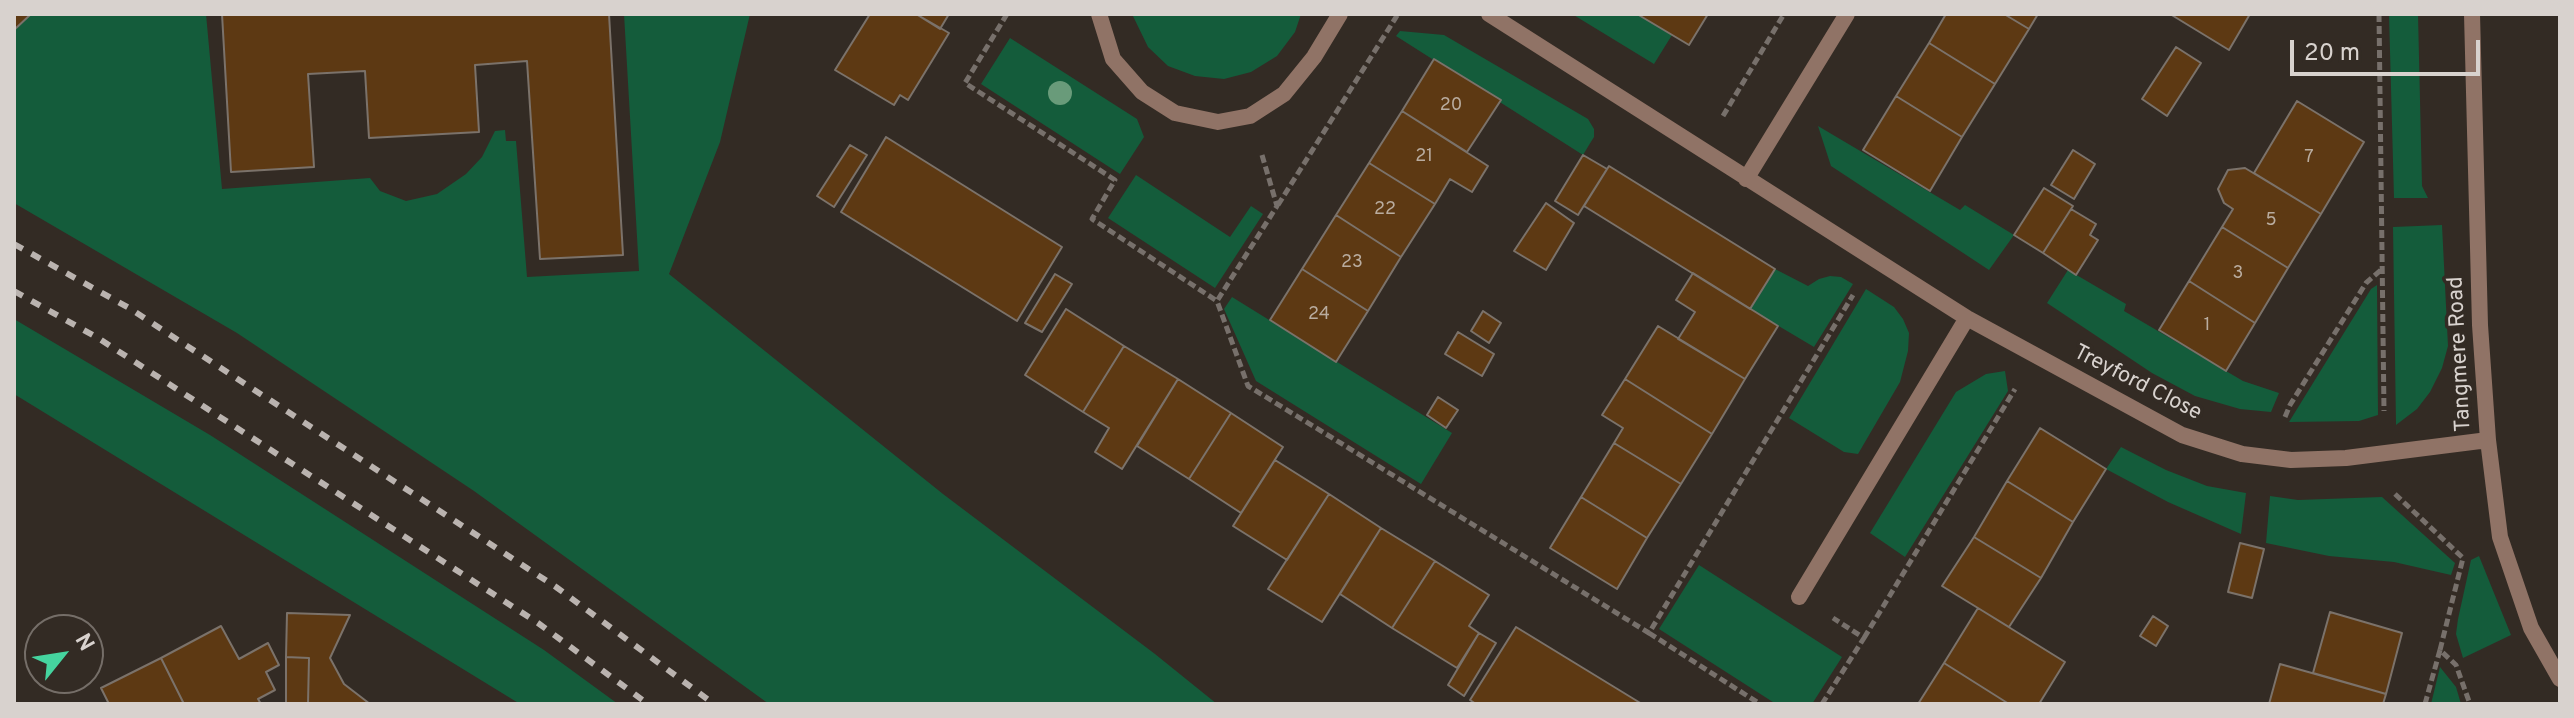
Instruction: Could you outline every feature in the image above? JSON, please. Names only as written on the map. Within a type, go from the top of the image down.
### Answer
[{"type":"street","points":[[1099,14],[1113,59],[1142,92],[1175,113],[1218,122],[1250,116],[1284,94],[1314,57],[1340,14]]},
{"type":"street","name":"Treyford Close","points":[[1489,14],[1967,318],[2182,435],[2242,454],[2291,460],[2387,453],[2488,440]]},
{"type":"street","points":[[1746,179],[1847,14]]},
{"type":"street","name":"Tangmere Road","points":[[2472,14],[2480,325],[2488,440],[2500,537],[2531,628],[2560,679]]},
{"type":"street","points":[[1799,597],[1967,318]]},
{"type":"path","points":[[1007,14],[965,83],[1115,180],[1092,219],[1217,301],[1248,386],[1760,704]]},
{"type":"path","points":[[1217,301],[1398,14]]},
{"type":"path","points":[[1702,152],[1784,14]]},
{"type":"path","points":[[2379,14],[2384,411],[2390,489],[2463,558],[2425,704]]},
{"type":"path","points":[[1250,116],[1277,206]]},
{"type":"path","points":[[1649,633],[1874,260]]},
{"type":"path","points":[[2270,457],[2290,405],[2366,283],[2382,268]]},
{"type":"path","points":[[1822,704],[2036,356]]},
{"type":"path","points":[[1799,597],[1864,638]]},
{"type":"path","points":[[2440,650],[2456,665],[2470,704]]},
{"type":"green space","points":[[31,14],[206,14],[222,189],[370,178],[380,191],[406,201],[437,194],[466,174],[482,157],[495,131],[505,130],[506,141],[516,141],[527,277],[639,271],[624,14],[750,14],[720,142],[669,274],[943,494],[1217,704],[769,704],[474,491],[237,333],[14,203],[14,30]]},
{"type":"green space","points":[[1132,14],[1301,14],[1295,32],[1277,56],[1251,72],[1224,79],[1195,76],[1168,66],[1148,47]]},
{"type":"green space","points":[[1572,14],[1637,14],[1672,35],[1654,64]]},
{"type":"green space","points":[[2389,14],[2418,14],[2422,186],[2428,198],[2394,198]]},
{"type":"green space","points":[[1400,31],[1444,35],[1588,119],[1594,129],[1594,137],[1583,155],[1396,36]]},
{"type":"green space","points":[[1010,38],[1137,119],[1144,137],[1120,174],[981,84]]},
{"type":"green space","points":[[1818,126],[1960,210],[1965,205],[2014,235],[1989,270],[1831,166]]},
{"type":"green space","points":[[1136,175],[1230,237],[1251,206],[1263,214],[1215,288],[1108,218]]},
{"type":"green space","points":[[2442,225],[2448,346],[2442,368],[2430,392],[2417,409],[2396,425],[2393,227]]},
{"type":"green space","points":[[1775,269],[1808,286],[1830,276],[1841,277],[1853,284],[1814,347],[1750,309]]},
{"type":"green space","points":[[2068,270],[2126,304],[2124,311],[2243,381],[2279,393],[2271,412],[2240,409],[2195,396],[2152,373],[2047,303]]},
{"type":"green space","points":[[2377,285],[2378,415],[2359,421],[2289,422],[2371,289]]},
{"type":"green space","points":[[1866,289],[1894,307],[1909,333],[1900,382],[1858,454],[1844,452],[1789,418]]},
{"type":"green space","points":[[1232,297],[1452,433],[1421,484],[1256,381],[1224,309]]},
{"type":"green space","points":[[14,319],[210,435],[544,650],[618,704],[520,704],[14,394]]},
{"type":"green space","points":[[2005,371],[2008,391],[1905,557],[1870,533],[1956,392],[1986,374]]},
{"type":"green space","points":[[2121,447],[2207,486],[2246,493],[2241,534],[2168,502],[2106,469]]},
{"type":"green space","points":[[2270,496],[2298,500],[2382,497],[2455,563],[2451,575],[2394,562],[2329,556],[2266,543]]},
{"type":"green space","points":[[2479,556],[2511,635],[2463,658],[2456,634],[2458,619],[2471,560]]},
{"type":"green space","points":[[1699,565],[1842,657],[1812,704],[1776,704],[1659,629]]},
{"type":"green space","points":[[2440,667],[2456,687],[2461,704],[2431,704]]},
{"type":"building","points":[[14,14],[31,14],[14,30]]},
{"type":"building","points":[[222,14],[609,14],[623,255],[540,259],[527,61],[475,65],[479,132],[369,138],[365,71],[308,74],[314,167],[231,172]]},
{"type":"building","points":[[870,14],[916,14],[949,33],[908,100],[900,95],[894,105],[835,70]]},
{"type":"building","points":[[916,14],[949,14],[940,29]]},
{"type":"building","points":[[1637,14],[1708,14],[1689,45]]},
{"type":"building","points":[[1946,14],[2004,14],[2029,29],[1995,84],[1929,43]]},
{"type":"building","points":[[2004,14],[2038,14],[2029,29]]},
{"type":"building","points":[[2170,14],[2250,14],[2229,50]]},
{"type":"building","points":[[1929,43],[1995,84],[1962,137],[1896,96]]},
{"type":"building","points":[[2176,47],[2201,63],[2167,116],[2142,99]]},
{"type":"building","points":[[1434,59],[1501,100],[1467,152],[1402,111]]},
{"type":"building","points":[[1896,96],[1962,137],[1930,191],[1863,150]]},
{"type":"building","points":[[2297,101],[2364,142],[2321,214],[2254,173]]},
{"type":"building","points":[[1402,111],[1488,166],[1472,192],[1450,179],[1435,204],[1369,163]]},
{"type":"building","points":[[886,137],[1062,247],[1017,321],[841,212]]},
{"type":"building","points":[[850,145],[867,155],[834,207],[817,196]]},
{"type":"building","points":[[2073,150],[2095,164],[2074,199],[2051,185]]},
{"type":"building","points":[[1583,155],[1607,169],[1578,215],[1555,201]]},
{"type":"building","points":[[1369,163],[1435,204],[1401,257],[1336,215]]},
{"type":"building","points":[[1609,166],[1775,269],[1750,309],[1584,206]]},
{"type":"building","points":[[2245,168],[2321,214],[2288,268],[2222,227],[2233,209],[2224,203],[2218,189],[2228,170]]},
{"type":"building","points":[[2044,188],[2073,206],[2043,253],[2014,235]]},
{"type":"building","points":[[1546,203],[1574,223],[1546,270],[1514,251]]},
{"type":"building","points":[[2071,209],[2096,224],[2090,235],[2098,240],[2076,275],[2043,253]]},
{"type":"building","points":[[1336,215],[1401,257],[1368,311],[1302,269]]},
{"type":"building","points":[[2222,227],[2288,268],[2255,323],[2189,281]]},
{"type":"building","points":[[1302,269],[1368,311],[1336,362],[1270,320]]},
{"type":"building","points":[[1693,273],[1778,326],[1745,379],[1678,339],[1695,312],[1676,300]]},
{"type":"building","points":[[1055,274],[1072,284],[1042,332],[1025,323]]},
{"type":"building","points":[[2189,281],[2255,323],[2226,371],[2159,330]]},
{"type":"building","points":[[1066,309],[1124,346],[1083,412],[1025,375]]},
{"type":"building","points":[[1483,311],[1501,323],[1489,343],[1471,331]]},
{"type":"building","points":[[1658,326],[1745,379],[1712,434],[1625,379]]},
{"type":"building","points":[[1458,332],[1494,354],[1482,376],[1445,354]]},
{"type":"building","points":[[1124,346],[1178,379],[1122,469],[1095,452],[1109,428],[1083,412]]},
{"type":"building","points":[[1178,379],[1231,413],[1189,479],[1137,446]]},
{"type":"building","points":[[1625,379],[1712,434],[1681,484],[1614,443],[1623,428],[1602,415]]},
{"type":"building","points":[[1438,397],[1458,410],[1446,428],[1427,415]]},
{"type":"building","points":[[1231,413],[1283,447],[1241,513],[1189,479]]},
{"type":"building","points":[[2040,428],[2106,469],[2073,522],[2007,481]]},
{"type":"building","points":[[1614,443],[1681,484],[1647,538],[1581,497]]},
{"type":"building","points":[[1275,460],[1329,494],[1287,560],[1233,526]]},
{"type":"building","points":[[2007,481],[2073,522],[2041,578],[1974,537]]},
{"type":"building","points":[[1329,494],[1381,528],[1322,622],[1268,589]]},
{"type":"building","points":[[1581,497],[1647,538],[1617,589],[1550,548]]},
{"type":"building","points":[[1381,528],[1435,561],[1392,628],[1340,594]]},
{"type":"building","points":[[1974,537],[2041,578],[2009,627],[1942,586]]},
{"type":"building","points":[[2240,543],[2264,549],[2252,598],[2228,592]]},
{"type":"building","points":[[1435,561],[1489,595],[1469,626],[1479,633],[1457,668],[1392,628]]},
{"type":"building","points":[[1978,608],[2065,662],[2039,704],[2009,704],[1944,663]]},
{"type":"building","points":[[2330,612],[2402,633],[2386,694],[2313,673]]},
{"type":"building","points":[[287,613],[350,615],[330,658],[344,684],[370,704],[308,704],[309,658],[286,657]]},
{"type":"building","points":[[2153,616],[2168,626],[2156,646],[2140,636]]},
{"type":"building","points":[[221,626],[239,659],[268,643],[279,665],[266,672],[275,690],[258,699],[261,704],[184,704],[161,658]]},
{"type":"building","points":[[1516,627],[1642,704],[1476,704],[1470,700]]},
{"type":"building","points":[[1479,633],[1496,643],[1464,696],[1448,685]]},
{"type":"building","points":[[286,657],[309,658],[308,704],[286,704]]},
{"type":"building","points":[[161,658],[184,704],[109,704],[104,686]]},
{"type":"building","points":[[1944,663],[2009,704],[1918,704]]},
{"type":"building","points":[[2280,664],[2386,694],[2383,704],[2269,704]]},
{"type":"railway","points":[[14,244],[129,308],[556,587],[714,704]]},
{"type":"railway","points":[[14,291],[98,338],[538,623],[648,704]]}]
